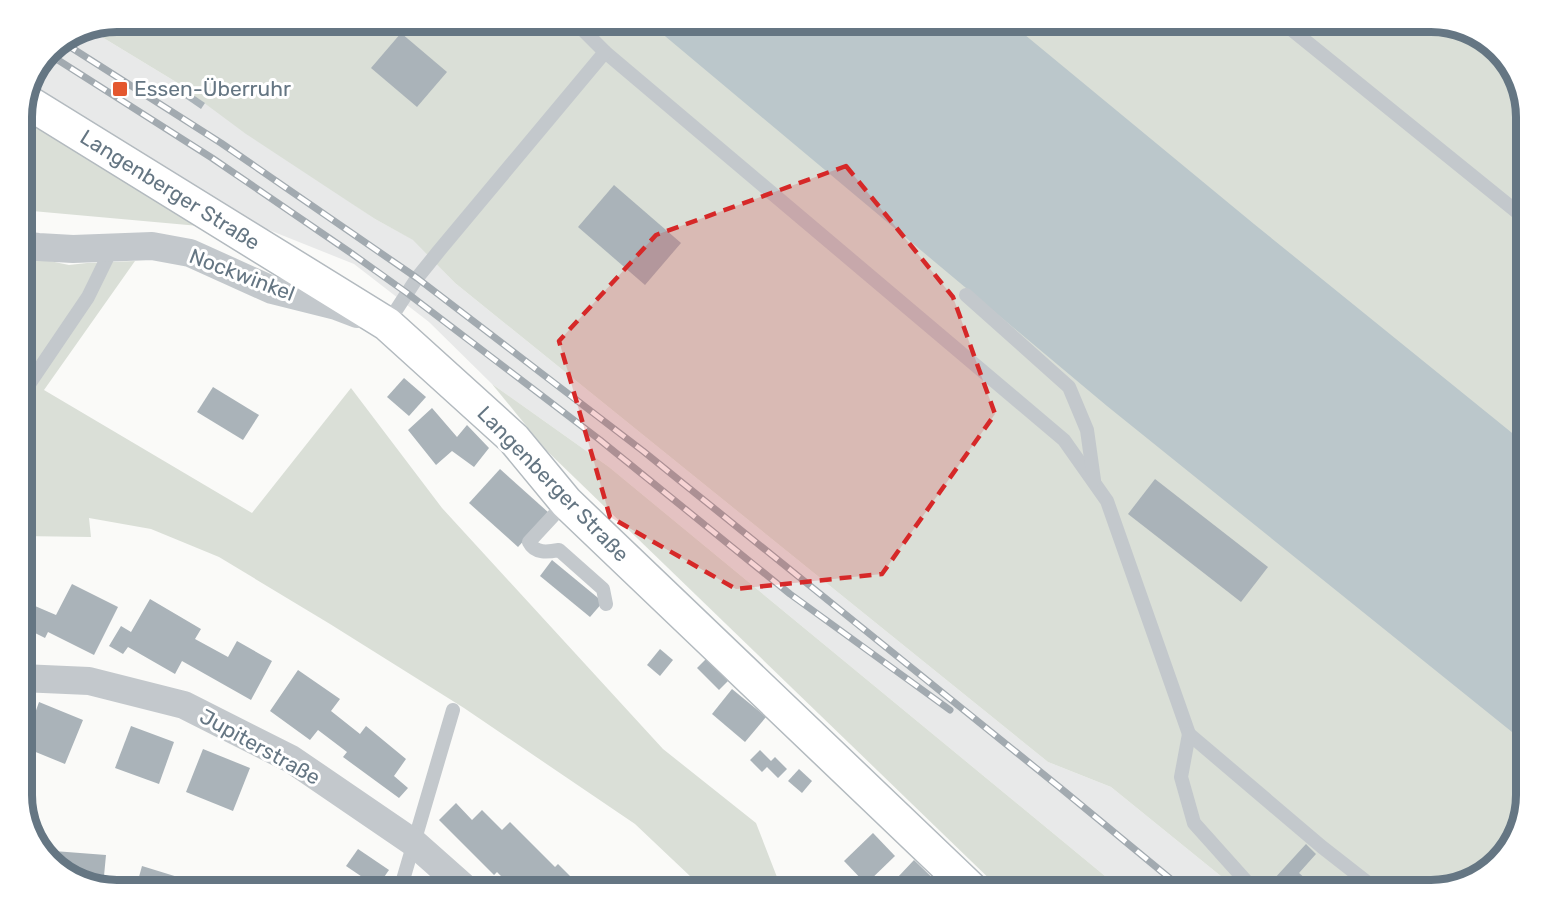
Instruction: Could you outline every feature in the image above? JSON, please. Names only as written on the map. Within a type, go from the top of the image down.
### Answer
[{"type":"main road","name":"Langenberger Straße","points":[[33,105],[387,324],[514,439],[566,502],[962,880]]},
{"type":"street","name":"Nockwinkel","points":[[32,246],[73,249],[152,246],[190,254],[272,290],[336,306],[387,324]]},
{"type":"street","name":"Jupiterstraße","points":[[32,678],[89,681],[184,705],[291,759],[414,843],[456,880]]},
{"type":"lane","points":[[584,31],[605,52],[1064,440],[1107,501],[1189,734],[1181,777],[1194,823],[1245,880]]},
{"type":"lane","points":[[1293,31],[1516,211]]},
{"type":"lane","points":[[387,324],[417,278],[605,52]]},
{"type":"lane","points":[[32,380],[88,297],[112,248]]},
{"type":"lane","points":[[966,295],[1069,387],[1087,430],[1094,482]]},
{"type":"lane","points":[[566,502],[529,542],[532,548],[540,551],[559,550],[603,589],[606,604]]},
{"type":"lane","points":[[403,880],[453,710]]},
{"type":"lane","points":[[1189,734],[1364,880]]},
{"type":"highlighted area","points":[[846,166],[953,297],[995,414],[882,574],[736,589],[610,517],[559,341],[656,235]]},
{"type":"shaded area","points":[[116,31],[1432,31],[1454,34],[1474,43],[1488,53],[1502,69],[1512,89],[1516,111],[1516,806],[1505,837],[1492,855],[1483,862],[1464,873],[1443,879],[1226,880],[1111,787],[1048,762],[455,283],[413,240],[375,219],[246,134],[176,82],[97,34]]},
{"type":"shaded area","points":[[659,31],[1020,31],[1516,436],[1516,735],[1107,406]]},
{"type":"shaded area","points":[[97,34],[176,82],[375,219],[414,240],[455,283],[1048,762],[1111,787],[1226,880],[1110,880],[609,467],[492,384],[429,322],[354,264],[209,206],[34,97],[40,79],[60,53],[74,43]]},
{"type":"shaded area","points":[[32,117],[199,226],[32,211]]},
{"type":"shaded area","points":[[32,257],[69,265],[135,261],[44,390],[252,513],[351,388],[442,508],[663,749],[756,823],[778,880],[693,880],[635,824],[464,708],[219,557],[151,529],[89,518],[91,537],[32,536]]},
{"type":"shaded area","points":[[492,384],[609,467],[1110,880],[991,880],[546,450]]},
{"type":"building","points":[[331,31],[341,31],[337,36]]},
{"type":"building","points":[[401,33],[447,72],[417,107],[371,68]]},
{"type":"building","points":[[186,90],[205,103],[201,109],[182,96]]},
{"type":"building","points":[[614,185],[681,243],[645,285],[578,227]]},
{"type":"building","points":[[404,378],[426,397],[409,416],[387,397]]},
{"type":"building","points":[[213,387],[259,415],[243,440],[197,412]]},
{"type":"building","points":[[432,408],[457,437],[467,425],[489,448],[474,467],[452,451],[436,465],[408,430]]},
{"type":"building","points":[[500,469],[549,513],[518,547],[469,503]]},
{"type":"building","points":[[1155,479],[1268,567],[1241,602],[1128,514]]},
{"type":"building","points":[[552,560],[603,602],[590,617],[540,576]]},
{"type":"building","points":[[72,584],[118,607],[94,655],[48,632],[45,638],[32,632],[32,605],[56,615]]},
{"type":"building","points":[[150,599],[201,629],[195,639],[228,657],[237,641],[272,661],[251,700],[182,661],[175,674],[128,647],[123,654],[109,646],[121,626],[131,632]]},
{"type":"building","points":[[660,649],[673,660],[660,676],[647,665]]},
{"type":"building","points":[[706,659],[728,681],[719,690],[697,668]]},
{"type":"building","points":[[298,670],[340,699],[331,711],[360,734],[366,726],[406,759],[394,776],[408,788],[399,798],[343,757],[347,752],[318,730],[310,740],[270,711]]},
{"type":"building","points":[[732,689],[766,717],[745,742],[712,714]]},
{"type":"building","points":[[39,702],[83,720],[65,764],[32,750],[33,719]]},
{"type":"building","points":[[131,726],[174,742],[159,784],[115,768]]},
{"type":"building","points":[[203,749],[250,768],[233,811],[186,792]]},
{"type":"building","points":[[760,750],[771,761],[775,757],[787,769],[778,778],[767,767],[762,772],[750,760]]},
{"type":"building","points":[[799,769],[812,781],[802,793],[788,781]]},
{"type":"building","points":[[456,803],[472,820],[482,810],[502,830],[510,822],[555,867],[558,864],[574,880],[505,880],[497,872],[494,875],[439,820]]},
{"type":"building","points":[[873,833],[895,856],[870,880],[862,880],[844,861]]},
{"type":"building","points":[[1306,844],[1316,854],[1299,873],[1307,880],[1274,879]]},
{"type":"building","points":[[358,849],[389,870],[382,880],[367,880],[346,866]]},
{"type":"building","points":[[53,851],[106,855],[104,876],[126,880],[94,877],[74,868]]},
{"type":"building","points":[[914,860],[935,880],[901,880],[898,877]]},
{"type":"building","points":[[142,866],[188,880],[138,880]]},
{"type":"railway","points":[[69,46],[221,143],[417,278],[643,451],[1172,880]]},
{"type":"railway","points":[[55,58],[212,158],[407,293],[600,440],[790,594],[950,710]]},
{"type":"place","name":"Essen-Überruhr","points":[[120,89]]}]
